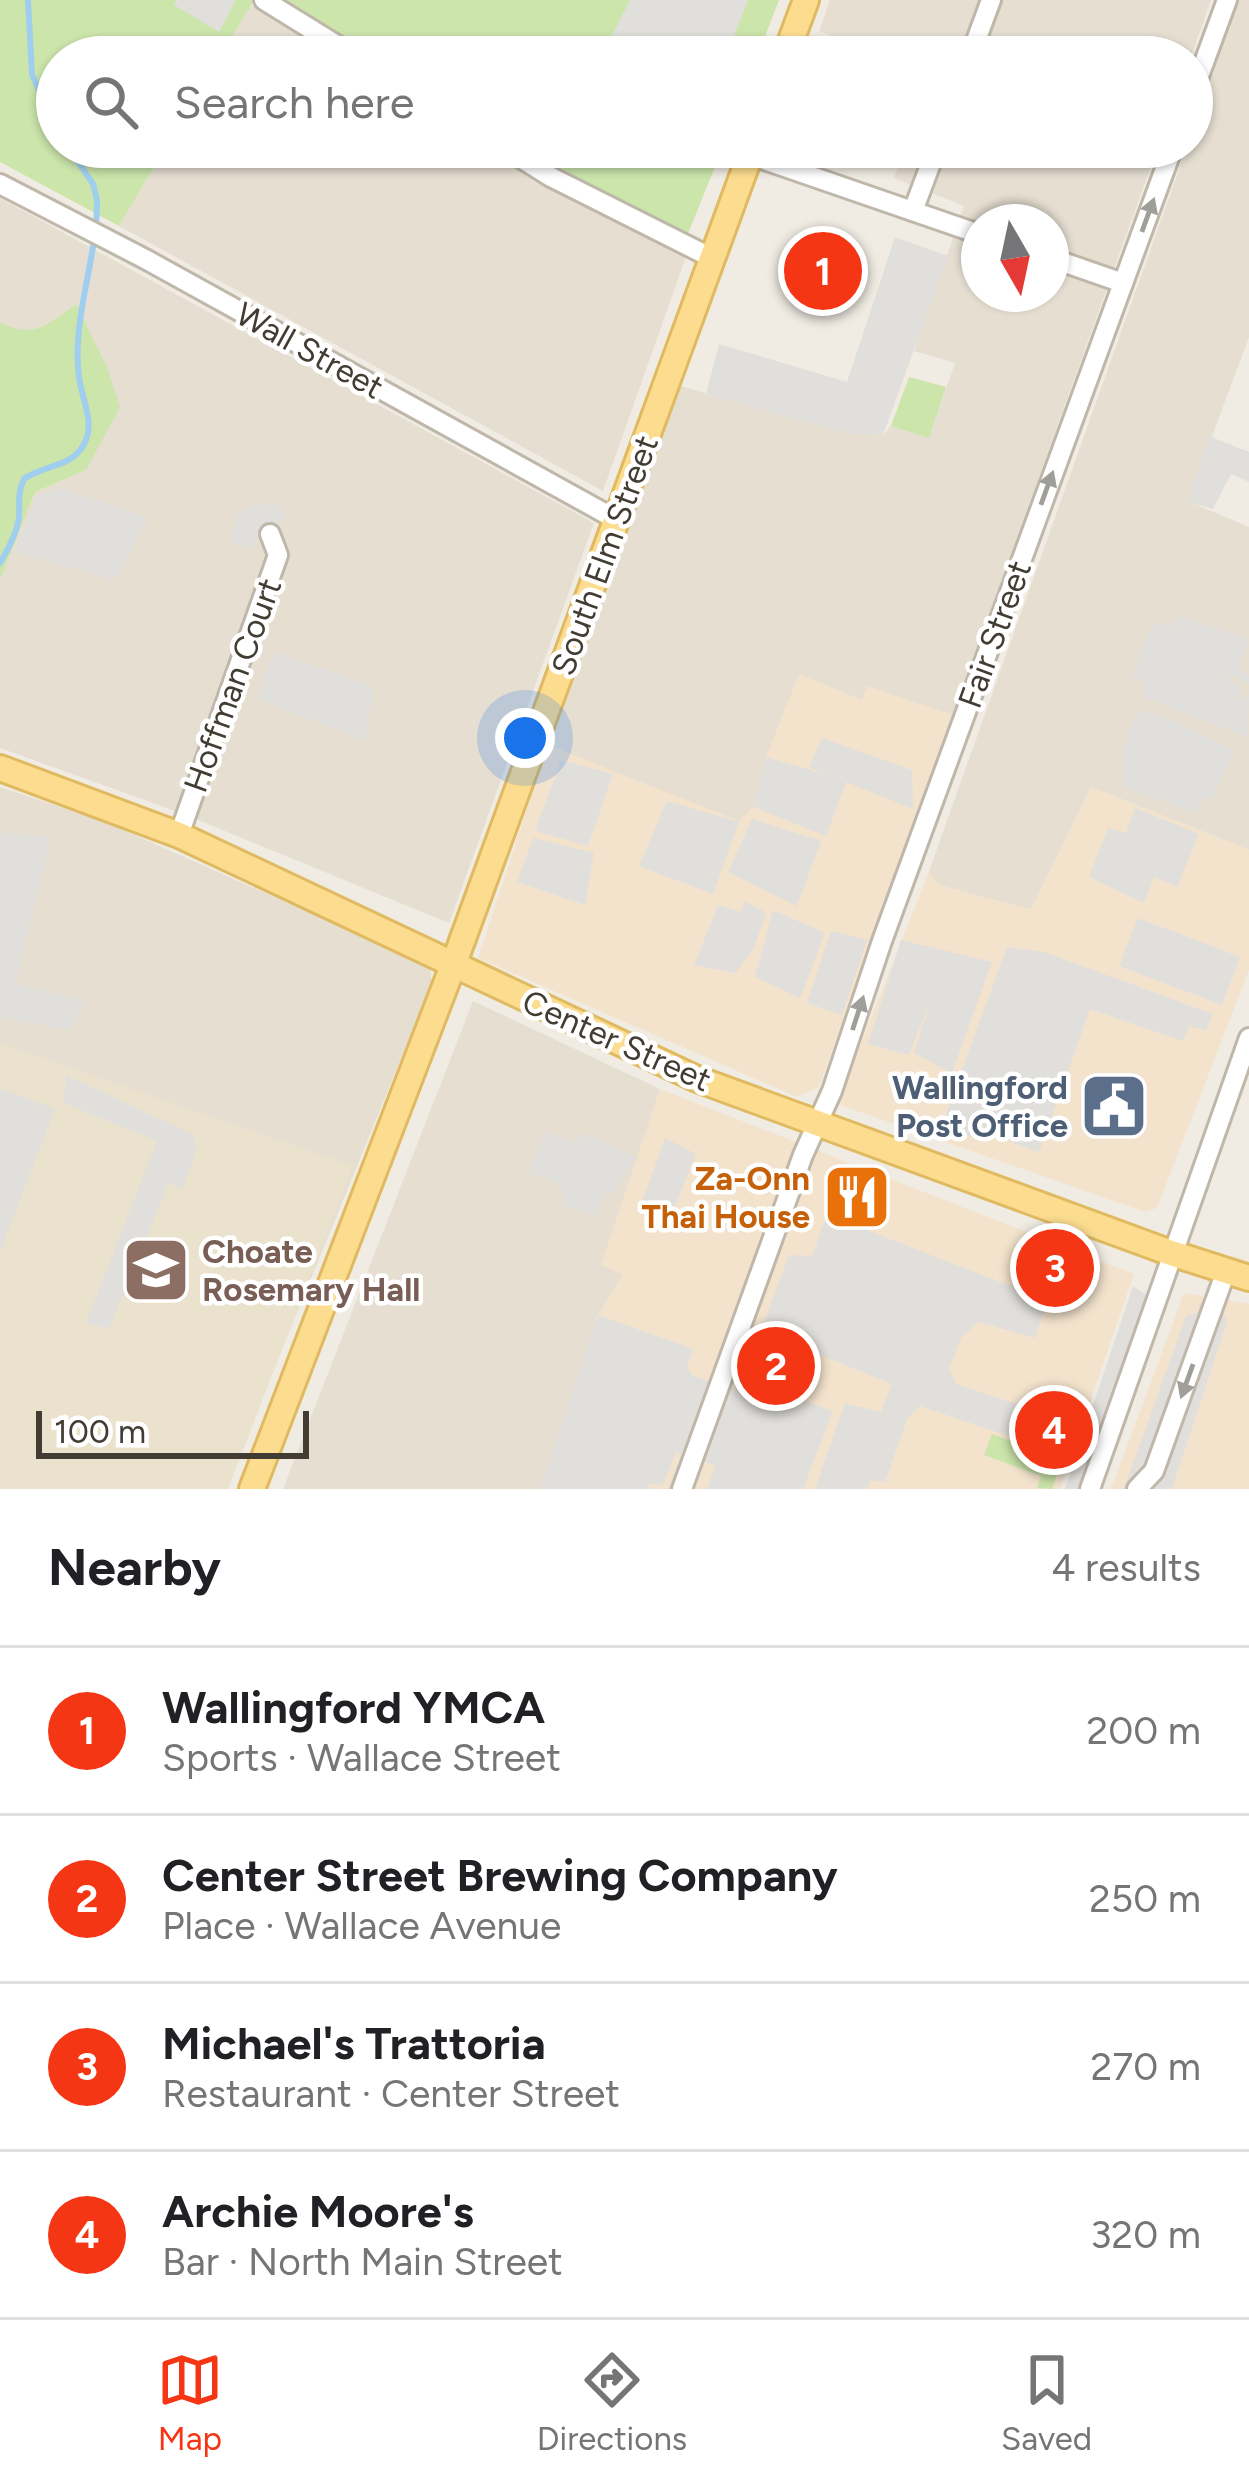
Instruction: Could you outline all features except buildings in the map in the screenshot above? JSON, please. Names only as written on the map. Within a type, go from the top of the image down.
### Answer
[{"type":"main road","points":[[793,36],[806,0]]},
{"type":"main road","name":"South Elm Street","points":[[252,1489],[454,963],[746,168]]},
{"type":"main road","name":"Center Street","points":[[0,768],[179,836],[675,1069],[1238,1274]]},
{"type":"street","points":[[264,0],[322,36]]},
{"type":"street","points":[[978,36],[992,0]]},
{"type":"street","points":[[1213,38],[1227,0]]},
{"type":"street","points":[[537,168],[712,257]]},
{"type":"street","points":[[798,168],[961,228]]},
{"type":"street","points":[[914,211],[929,168]]},
{"type":"street","name":"Fair Street","points":[[682,1489],[1165,168]]},
{"type":"street","name":"Wall Street","points":[[0,184],[617,520]]},
{"type":"street","points":[[1069,264],[1123,283]]},
{"type":"street","name":"Hoffman Court","points":[[179,836],[278,555],[270,534]]},
{"type":"street","points":[[1097,1487],[1171,1253],[1249,1038]]},
{"type":"street","points":[[1137,1489],[1154,1472],[1238,1274]]},
{"type":"shaded area","points":[[176,0],[236,0],[219,32],[174,5]]},
{"type":"shaded area","points":[[630,0],[748,0],[734,36],[612,36]]},
{"type":"shaded area","points":[[830,0],[1211,0],[1198,36],[831,36],[819,31]]},
{"type":"shaded area","points":[[1239,0],[1249,0],[1249,337],[1188,501],[1249,527],[1249,850],[1091,787],[1031,910],[942,886],[928,874],[1180,168],[1213,168],[1213,73]]},
{"type":"shaded area","points":[[251,5],[306,36],[233,36]]},
{"type":"shaded area","points":[[154,168],[538,168],[687,254],[603,491],[119,226]]},
{"type":"shaded area","points":[[898,168],[1150,168],[953,715],[868,687],[863,700],[766,757],[753,807],[739,822],[548,745],[681,386],[846,433],[883,435],[891,426],[929,437],[955,363],[914,351],[961,215],[961,312],[1069,312],[1069,204],[961,205],[894,178]]},
{"type":"shaded area","points":[[0,198],[594,523],[449,923],[186,815],[0,748],[0,580],[35,492],[86,470],[75,304],[43,328],[19,332],[0,322]]},
{"type":"shaded area","points":[[895,237],[948,256],[883,435],[846,433],[706,394],[719,344],[847,382]]},
{"type":"shaded area","points":[[1209,436],[1249,452],[1249,482],[1231,474],[1213,509],[1188,502]]},
{"type":"shaded area","points":[[62,488],[149,518],[114,580],[15,552],[37,496]]},
{"type":"shaded area","points":[[281,504],[284,517],[250,548],[230,543],[238,513],[252,505]]},
{"type":"shaded area","points":[[1178,616],[1249,639],[1239,668],[1249,676],[1249,685],[1233,674],[1228,680],[1241,686],[1239,698],[1249,697],[1247,737],[1142,696],[1145,681],[1132,676],[1153,622],[1173,627]]},
{"type":"shaded area","points":[[275,652],[374,687],[365,741],[256,698]]},
{"type":"shaded area","points":[[799,674],[862,700],[868,686],[953,715],[819,1087],[797,1097],[478,958],[548,745],[739,821],[753,807],[766,757]]},
{"type":"shaded area","points":[[1139,710],[1235,751],[1211,800],[1202,797],[1196,813],[1124,787],[1123,747]]},
{"type":"shaded area","points":[[822,738],[912,770],[913,809],[846,782],[826,836],[753,807],[766,757],[824,774],[809,767]]},
{"type":"shaded area","points":[[561,760],[613,774],[588,846],[535,831]]},
{"type":"shaded area","points":[[0,787],[108,823],[427,965],[431,971],[431,985],[272,1374],[0,1043]]},
{"type":"shaded area","points":[[1091,787],[1249,850],[1249,970],[1157,1208],[1145,1212],[837,1104],[928,874],[942,886],[1031,909]]},
{"type":"shaded area","points":[[667,801],[739,822],[713,894],[639,866]]},
{"type":"shaded area","points":[[1135,808],[1199,834],[1177,887],[1154,877],[1144,903],[1089,877],[1108,828],[1126,833]]},
{"type":"shaded area","points":[[752,819],[821,841],[797,906],[728,872]]},
{"type":"shaded area","points":[[0,832],[51,838],[15,984],[85,1001],[69,1030],[0,1017]]},
{"type":"shaded area","points":[[533,838],[594,853],[585,905],[517,882]]},
{"type":"shaded area","points":[[745,901],[766,913],[753,950],[735,973],[694,965],[718,905],[741,912]]},
{"type":"shaded area","points":[[773,910],[825,933],[800,998],[755,977]]},
{"type":"shaded area","points":[[1138,918],[1240,957],[1222,1005],[1119,966]]},
{"type":"shaded area","points":[[831,931],[867,940],[842,1015],[807,1003]]},
{"type":"shaded area","points":[[901,940],[992,962],[952,1073],[914,1053],[931,999],[909,1055],[868,1044]]},
{"type":"shaded area","points":[[1007,947],[1044,952],[1213,1014],[1206,1030],[1189,1026],[1183,1041],[1090,1009],[1039,1152],[984,1133],[981,1139],[940,1130]]},
{"type":"shaded area","points":[[473,1001],[660,1089],[626,1200],[624,1274],[598,1315],[540,1489],[283,1489]]},
{"type":"shaded area","name":"Choate Rosemary Hall","points":[[0,1043],[353,1166],[228,1489],[0,1489]]},
{"type":"shaded area","points":[[66,1075],[194,1135],[196,1151],[183,1189],[169,1183],[109,1329],[86,1323],[157,1141],[64,1103]]},
{"type":"shaded area","points":[[0,1088],[55,1109],[0,1252]]},
{"type":"shaded area","points":[[660,1089],[1134,1274],[1060,1489],[540,1489],[598,1315],[623,1275],[601,1265]]},
{"type":"shaded area","points":[[545,1132],[575,1141],[583,1133],[636,1157],[615,1192],[607,1192],[597,1216],[562,1205],[566,1194],[553,1181],[528,1173]]},
{"type":"shaded area","points":[[665,1138],[696,1154],[673,1211],[641,1205]]},
{"type":"shaded area","points":[[824,1222],[859,1227],[1005,1284],[1049,1294],[1035,1338],[979,1322],[962,1336],[949,1368],[956,1384],[1016,1404],[1009,1436],[920,1406],[907,1419],[885,1482],[870,1480],[867,1489],[815,1489],[845,1403],[881,1412],[892,1384],[761,1331],[789,1255],[812,1256]]},
{"type":"shaded area","points":[[1133,1286],[1149,1297],[1081,1489],[1065,1489]]},
{"type":"shaded area","points":[[1184,1293],[1249,1304],[1249,1489],[1111,1489]]},
{"type":"shaded area","points":[[1201,1302],[1220,1307],[1227,1321],[1172,1489],[1124,1489],[1186,1316],[1197,1313]]},
{"type":"shaded area","points":[[598,1315],[693,1349],[687,1367],[693,1376],[743,1392],[748,1380],[833,1411],[803,1489],[707,1489],[715,1466],[703,1461],[692,1489],[668,1489],[681,1455],[676,1452],[663,1485],[646,1483],[651,1489],[540,1489]]},
{"type":"green space","points":[[0,0],[254,0],[233,36],[36,36],[36,168],[154,168],[119,226],[0,162]]},
{"type":"green space","points":[[287,0],[779,0],[765,36],[343,36]]},
{"type":"green space","points":[[560,168],[715,168],[687,236]]},
{"type":"green space","points":[[76,304],[120,407],[86,470],[35,492],[0,580],[0,322],[32,329]]},
{"type":"green space","points":[[909,377],[946,387],[929,438],[891,426]]},
{"type":"green space","points":[[992,1434],[1062,1460],[1052,1489],[1037,1488],[1041,1476],[984,1455]]},
{"type":"waterway","points":[[28,0],[36,84]]},
{"type":"waterway","points":[[0,563],[16,529],[24,479],[76,455],[88,432],[78,355],[97,200],[82,168]]},
{"type":"place","name":"Wallingford YMCA","points":[[823,271]]},
{"type":"place","name":"Wallingford Post Office","points":[[1114,1106]]},
{"type":"place","name":"Za-Onn Thai House","points":[[857,1197]]},
{"type":"place","name":"Michael's Trattoria","points":[[1055,1268]]},
{"type":"place","name":"Choate Rosemary Hall","points":[[156,1270]]},
{"type":"place","name":"Center Street Brewing Company","points":[[776,1366]]},
{"type":"place","name":"Archie Moore's","points":[[1054,1430]]}]
